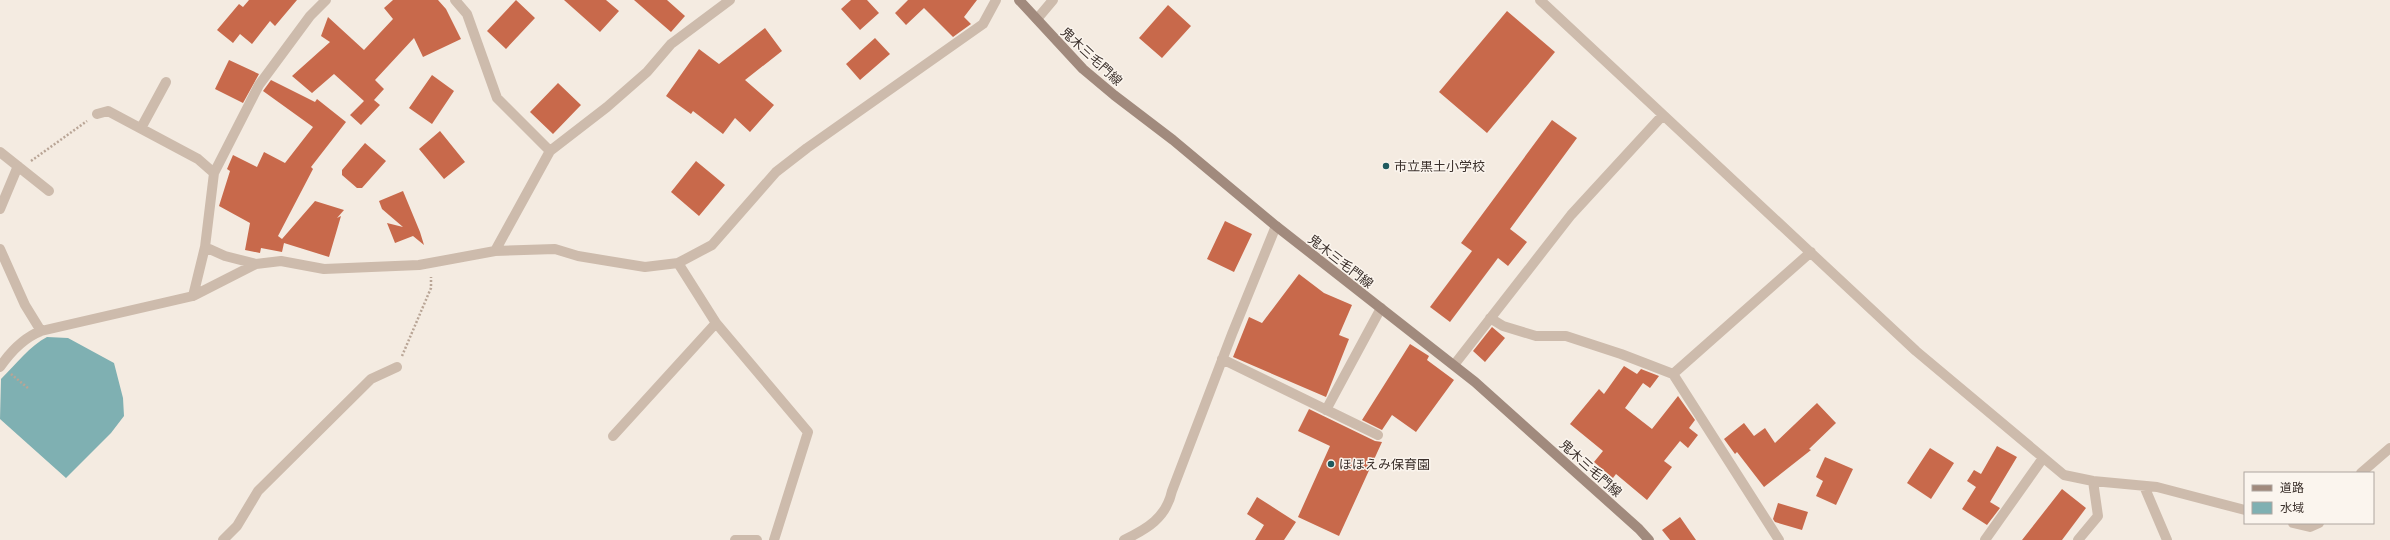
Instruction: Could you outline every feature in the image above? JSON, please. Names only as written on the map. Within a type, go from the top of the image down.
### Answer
[{"type":"main road","name":"鬼木三毛門線","points":[[1019,0],[1084,68],[1109,91],[1173,140],[1276,226],[1454,365],[1599,493],[1649,540]]},
{"type":"street","points":[[193,296],[205,247],[214,173],[259,85],[310,16],[326,0]]},
{"type":"street","points":[[455,0],[467,14],[497,98],[550,151]]},
{"type":"street","points":[[495,251],[550,151],[613,102],[647,72],[671,44],[730,0]]},
{"type":"street","points":[[1,366],[28,336],[41,331],[193,296],[256,264],[281,261],[324,269],[428,263],[495,251],[555,249],[578,256],[645,267],[678,263],[712,245],[776,172],[807,148],[983,24],[996,0]]},
{"type":"street","points":[[1037,19],[1053,0]]},
{"type":"street","points":[[1540,0],[1916,351],[2064,475],[2093,481],[2158,487],[2244,510]]},
{"type":"street","points":[[141,128],[166,82]]},
{"type":"street","points":[[98,114],[108,111],[198,159],[214,173]]},
{"type":"street","points":[[1454,365],[1570,215],[1663,115]]},
{"type":"street","points":[[0,152],[49,191]]},
{"type":"street","points":[[0,210],[19,168]]},
{"type":"street","points":[[1124,540],[1159,519],[1169,504],[1172,491],[1222,359],[1276,226]]},
{"type":"street","points":[[205,247],[225,256],[256,264]]},
{"type":"street","points":[[0,249],[25,305],[41,331]]},
{"type":"street","points":[[1673,374],[1811,252]]},
{"type":"street","points":[[678,263],[716,323],[808,432],[774,540]]},
{"type":"street","points":[[1326,410],[1381,308]]},
{"type":"street","points":[[1490,318],[1503,326],[1536,336],[1566,336],[1621,354],[1673,374],[1779,540]]},
{"type":"street","points":[[613,436],[716,323]]},
{"type":"street","points":[[1222,359],[1378,435]]},
{"type":"street","points":[[223,540],[237,526],[258,490],[371,378],[397,367]]},
{"type":"street","points":[[2363,472],[2390,448]]},
{"type":"street","points":[[1985,540],[2043,458]]},
{"type":"street","points":[[2078,540],[2098,516],[2093,481]]},
{"type":"street","points":[[2144,486],[2167,540]]},
{"type":"street","points":[[2296,524],[2310,528],[2317,524]]},
{"type":"street","points":[[735,540],[744,538],[757,540]]},
{"type":"path","points":[[19,168],[98,114]]},
{"type":"path","points":[[397,367],[431,288],[428,263]]},
{"type":"path","points":[[1,366],[29,389]]},
{"type":"water","points":[[47,337],[68,338],[114,363],[123,398],[124,416],[111,433],[66,478],[0,419],[1,379],[29,350]]},
{"type":"building","points":[[249,0],[297,0],[275,26],[270,21],[252,44],[240,34],[233,43],[217,30],[239,4],[243,7]]},
{"type":"building","points":[[393,0],[438,0],[446,9],[461,39],[423,57],[414,38],[375,80],[384,89],[374,100],[380,105],[361,125],[350,115],[364,101],[334,74],[312,93],[292,76],[330,42],[321,36],[328,17],[364,50],[393,19],[384,8]]},
{"type":"building","points":[[516,0],[535,18],[506,49],[487,31]]},
{"type":"building","points":[[564,0],[606,0],[619,11],[600,32]]},
{"type":"building","points":[[634,0],[667,0],[685,16],[671,32]]},
{"type":"building","points":[[851,0],[867,0],[879,13],[860,30],[841,9]]},
{"type":"building","points":[[908,0],[977,0],[964,17],[971,24],[953,37],[924,8],[906,25],[895,13]]},
{"type":"building","points":[[1168,5],[1191,26],[1162,58],[1139,38]]},
{"type":"building","points":[[1507,11],[1555,52],[1487,133],[1439,92]]},
{"type":"building","points":[[765,28],[782,51],[745,80],[774,105],[750,132],[735,118],[723,134],[693,111],[691,114],[666,96],[699,49],[719,64]]},
{"type":"building","points":[[875,38],[890,54],[860,80],[846,64]]},
{"type":"building","points":[[229,60],[259,74],[243,103],[215,89]]},
{"type":"building","points":[[432,75],[454,91],[432,124],[409,108]]},
{"type":"building","points":[[271,80],[315,102],[317,99],[346,122],[311,167],[313,169],[278,236],[282,239],[315,201],[344,210],[337,218],[341,216],[329,257],[284,243],[282,252],[261,248],[260,253],[245,250],[250,223],[219,206],[230,171],[227,169],[233,155],[257,167],[264,152],[285,163],[313,127],[263,91]]},
{"type":"building","points":[[558,83],[581,105],[553,134],[530,112]]},
{"type":"building","points":[[1552,120],[1577,138],[1510,229],[1527,242],[1508,266],[1498,258],[1450,322],[1430,307],[1472,251],[1461,243]]},
{"type":"building","points":[[440,131],[465,162],[444,179],[419,149]]},
{"type":"building","points":[[365,143],[386,161],[362,188],[357,188],[342,175],[342,170]]},
{"type":"building","points":[[696,161],[725,185],[699,216],[671,192]]},
{"type":"building","points":[[403,191],[424,245],[413,236],[395,243],[387,223],[403,227],[382,209],[379,201]]},
{"type":"building","points":[[1225,221],[1252,234],[1234,272],[1207,259]]},
{"type":"building","points":[[1299,274],[1324,293],[1352,305],[1339,335],[1349,339],[1326,397],[1233,357],[1249,317],[1262,323]]},
{"type":"building","points":[[1492,327],[1505,338],[1485,362],[1473,351]]},
{"type":"building","points":[[1410,344],[1429,356],[1427,360],[1454,380],[1416,432],[1392,415],[1382,430],[1362,420]]},
{"type":"building","points":[[1624,366],[1637,374],[1641,369],[1659,376],[1650,388],[1643,383],[1625,408],[1652,429],[1678,396],[1695,420],[1689,428],[1698,435],[1688,448],[1680,441],[1664,461],[1672,467],[1647,500],[1616,474],[1613,478],[1594,462],[1603,451],[1570,424],[1599,389],[1604,394]]},
{"type":"building","points":[[1817,403],[1836,423],[1809,449],[1811,450],[1764,487],[1737,452],[1735,454],[1724,439],[1744,423],[1754,436],[1765,428],[1775,443]]},
{"type":"building","points":[[1309,409],[1375,441],[1382,442],[1339,536],[1298,517],[1330,446],[1298,431]]},
{"type":"building","points":[[1997,446],[2017,457],[1990,502],[2000,508],[1987,525],[1962,509],[1976,487],[1967,481],[1974,470],[1981,474]]},
{"type":"building","points":[[1930,448],[1954,463],[1931,499],[1907,483]]},
{"type":"building","points":[[1825,457],[1853,469],[1836,505],[1816,496],[1823,481],[1816,477]]},
{"type":"building","points":[[2062,489],[2086,508],[2062,540],[2022,540]]},
{"type":"building","points":[[1257,497],[1296,522],[1284,540],[1255,540],[1264,525],[1247,514]]},
{"type":"building","points":[[1778,503],[1808,512],[1802,530],[1775,522],[1773,519]]},
{"type":"building","points":[[1680,517],[1696,540],[1670,540],[1662,530]]},
{"type":"place","name":"市立黒土小学校","points":[[1386,166]]},
{"type":"place","name":"ほほえみ保育園","points":[[1331,464]]}]
